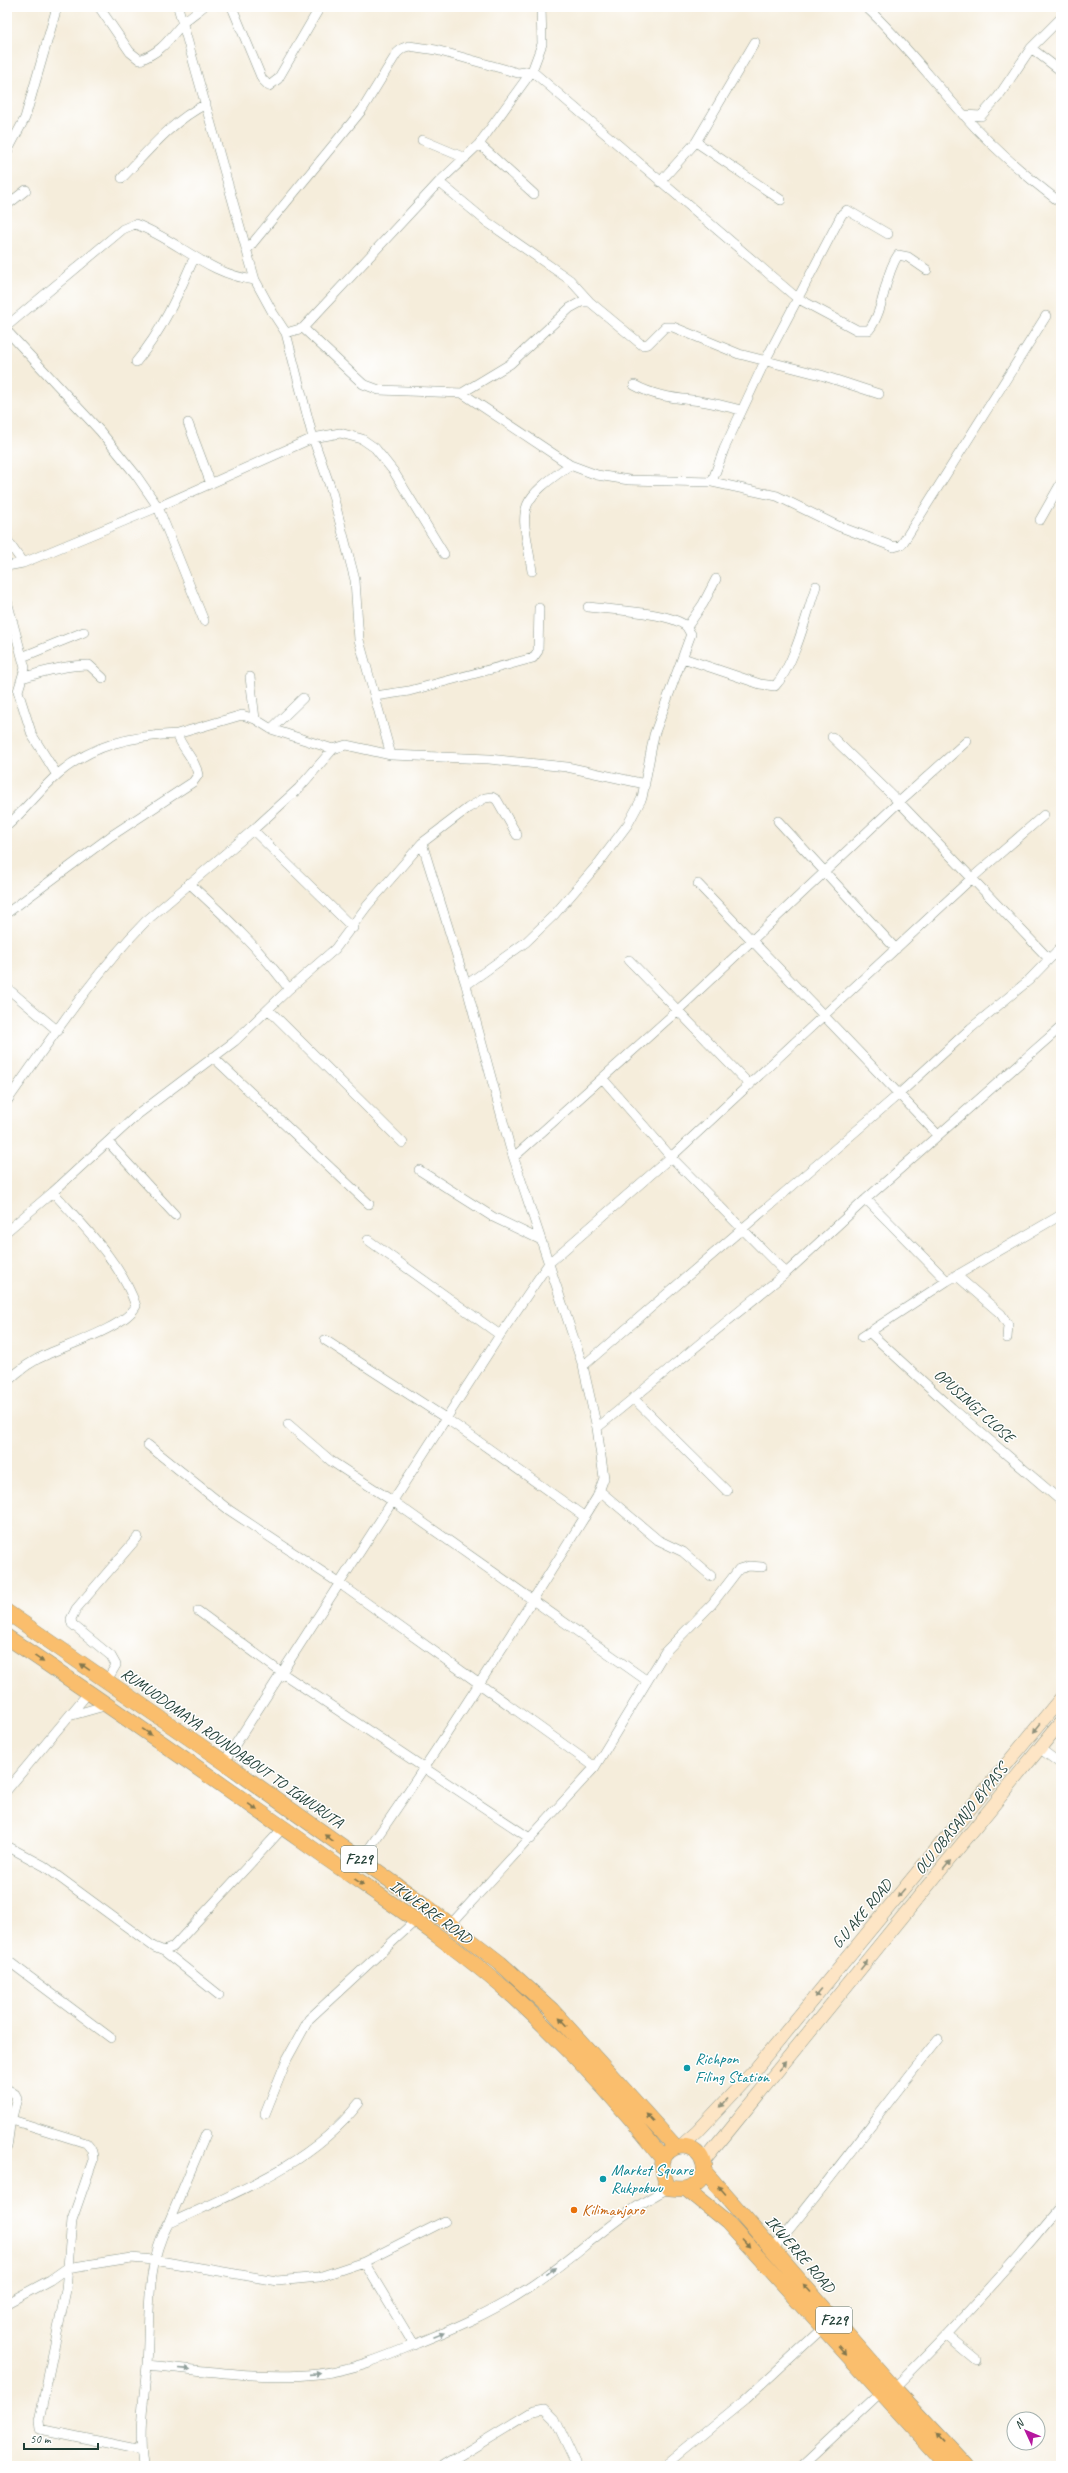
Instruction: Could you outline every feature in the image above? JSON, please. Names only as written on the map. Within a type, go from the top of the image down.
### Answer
[{"type":"main road","name":"RUMUODOMAYA ROUNDABOUT TO IGWURUTA","points":[[7,1612],[106,1682],[224,1762],[451,1924],[500,1963],[552,2010],[679,2146]]},
{"type":"main road","name":"IKWERRE ROAD","points":[[7,1637],[108,1705],[414,1920],[498,1984],[533,2016],[598,2082],[663,2158]]},
{"type":"main road","points":[[89,1692],[114,1695],[202,1757],[216,1763],[224,1762]]},
{"type":"main road","name":"G.U AKE ROAD","points":[[679,2146],[697,2132],[753,2072],[1061,1698]]},
{"type":"main road","name":"OLU OBASANJO BYPASS","points":[[704,2166],[1061,1722]]},
{"type":"main road","points":[[679,2146],[668,2151],[663,2158],[661,2169],[669,2188],[686,2189],[698,2183],[704,2166]]},
{"type":"main road","name":"F229","points":[[679,2146],[695,2149],[704,2166]]},
{"type":"main road","name":"IKWERRE ROAD","points":[[704,2166],[772,2250],[828,2323],[887,2390],[966,2466]]},
{"type":"main road","name":"F229","points":[[686,2189],[727,2222],[828,2323]]},
{"type":"main road","name":"F229","points":[[887,2390],[944,2465]]},
{"type":"street","points":[[7,152],[25,118],[57,7]]},
{"type":"street","points":[[99,7],[130,52],[140,60],[151,55],[170,41],[184,23],[203,7]]},
{"type":"street","points":[[178,7],[184,23],[255,280],[286,333],[313,438],[332,492],[355,580],[359,640],[391,754]]},
{"type":"street","points":[[232,7],[262,79],[269,86],[278,79],[320,7]]},
{"type":"street","points":[[286,333],[303,328],[439,182],[479,144],[532,71],[542,44],[541,7]]},
{"type":"street","points":[[866,7],[882,22],[963,115],[1040,187],[1061,203]]},
{"type":"street","points":[[963,115],[981,116],[998,98],[1031,48],[1061,18]]},
{"type":"street","points":[[660,182],[696,142],[755,42]]},
{"type":"street","points":[[247,250],[362,110],[397,53],[403,48],[409,46],[436,50],[518,74],[532,71]]},
{"type":"street","points":[[1031,48],[1061,71]]},
{"type":"street","points":[[532,71],[797,298],[857,330],[869,330],[876,320],[884,287],[898,255],[908,257],[927,270]]},
{"type":"street","points":[[122,178],[174,124],[190,112],[206,104]]},
{"type":"street","points":[[422,140],[465,158]]},
{"type":"street","points":[[696,142],[781,200]]},
{"type":"street","points":[[479,144],[534,194]]},
{"type":"street","points":[[439,182],[487,222],[570,280],[590,302],[642,345],[648,344],[665,327],[673,327],[739,354],[821,375],[879,394]]},
{"type":"street","points":[[7,205],[26,190]]},
{"type":"street","points":[[712,482],[724,449],[765,361],[836,225],[847,210],[888,234]]},
{"type":"street","points":[[7,326],[123,229],[135,224],[148,228],[194,258],[236,278],[255,280]]},
{"type":"street","points":[[136,362],[149,346],[176,300],[194,258]]},
{"type":"street","points":[[462,393],[510,364],[570,308],[581,302],[590,302]]},
{"type":"street","points":[[303,328],[363,384],[379,390],[462,393],[570,465],[597,475],[629,480],[712,482],[777,496],[838,526],[897,547],[904,541],[967,444],[1009,372],[1046,316]]},
{"type":"street","points":[[7,331],[100,431],[136,475],[158,507],[204,621]]},
{"type":"street","points":[[634,385],[648,393],[674,400],[700,401],[742,410]]},
{"type":"street","points":[[188,423],[211,484]]},
{"type":"street","points":[[7,566],[23,563],[158,507],[313,438],[340,433],[362,439],[375,448],[394,472],[444,554]]},
{"type":"street","points":[[532,571],[524,518],[526,503],[542,484],[570,465]]},
{"type":"street","points":[[1040,520],[1061,483]]},
{"type":"street","points":[[7,540],[23,563]]},
{"type":"street","points":[[687,627],[703,604],[716,579]]},
{"type":"street","points":[[684,658],[760,684],[775,686],[783,678],[789,664],[816,586]]},
{"type":"street","points":[[7,601],[25,668],[18,691],[32,735],[57,775]]},
{"type":"street","points":[[466,986],[526,942],[554,915],[598,864],[628,824],[642,798],[654,736],[684,658],[691,634],[687,627],[675,621],[642,613],[588,607]]},
{"type":"street","points":[[375,696],[409,691],[533,658],[538,651],[539,608]]},
{"type":"street","points":[[22,657],[84,632]]},
{"type":"street","points":[[22,678],[48,669],[79,665],[89,665],[103,678]]},
{"type":"street","points":[[250,677],[255,719]]},
{"type":"street","points":[[271,729],[303,698]]},
{"type":"street","points":[[7,826],[57,775],[94,749],[149,736],[177,734],[230,717],[242,715],[255,719],[271,729],[333,749]]},
{"type":"street","points":[[7,913],[111,836],[193,782],[198,775],[197,768],[180,744],[177,734]]},
{"type":"street","points":[[832,737],[899,802],[1048,958]]},
{"type":"street","points":[[514,1158],[677,1011],[899,802],[967,741]]},
{"type":"street","points":[[7,1100],[58,1031],[94,978],[122,945],[189,883],[252,830],[298,788],[333,749],[346,745],[391,754],[489,759],[567,767],[645,784]]},
{"type":"street","points":[[7,1231],[53,1192],[137,1115],[235,1041],[335,949],[367,906],[422,843],[468,808],[485,798],[492,797],[497,800],[517,835]]},
{"type":"street","points":[[224,1762],[339,1583],[394,1502],[500,1335],[549,1263],[672,1157],[972,878],[1044,815]]},
{"type":"street","points":[[778,821],[896,948]]},
{"type":"street","points":[[252,830],[352,928]]},
{"type":"street","points":[[361,1860],[425,1769],[585,1516],[600,1491],[604,1478],[597,1428],[583,1366],[514,1158],[466,986],[422,843]]},
{"type":"street","points":[[189,883],[235,924],[263,954],[290,989]]},
{"type":"street","points":[[698,884],[823,1017],[938,1135]]},
{"type":"street","points":[[583,1366],[899,1094],[971,1028],[1028,981],[1048,958],[1061,947]]},
{"type":"street","points":[[629,960],[750,1085]]},
{"type":"street","points":[[7,988],[58,1031]]},
{"type":"street","points":[[269,1010],[403,1142]]},
{"type":"street","points":[[597,1428],[786,1273],[866,1199],[1061,1027]]},
{"type":"street","points":[[213,1057],[369,1204]]},
{"type":"street","points":[[603,1079],[672,1157],[741,1230],[786,1273]]},
{"type":"street","points":[[109,1142],[175,1215]]},
{"type":"street","points":[[419,1170],[493,1217],[541,1240]]},
{"type":"street","points":[[7,1382],[46,1354],[93,1336],[133,1313],[136,1306],[132,1294],[113,1262],[53,1192]]},
{"type":"street","points":[[866,1199],[947,1280],[1061,1215]]},
{"type":"street","points":[[368,1240],[500,1335]]},
{"type":"street","points":[[956,1275],[1001,1314],[1008,1325],[1007,1338]]},
{"type":"street","name":"OPUSINGI CLOSE","points":[[947,1280],[865,1334],[1061,1501]]},
{"type":"street","points":[[325,1340],[447,1419],[585,1516]]},
{"type":"street","points":[[634,1398],[727,1491]]},
{"type":"street","points":[[288,1424],[331,1461],[394,1502],[646,1680]]},
{"type":"street","points":[[148,1445],[230,1510],[339,1583],[595,1768]]},
{"type":"street","points":[[600,1491],[658,1540],[683,1552],[711,1576]]},
{"type":"street","points":[[106,1682],[116,1664],[111,1656],[72,1624],[71,1619],[76,1609],[138,1537]]},
{"type":"street","points":[[451,1924],[595,1768],[664,1652],[712,1604],[727,1582],[739,1569],[750,1566],[762,1568]]},
{"type":"street","points":[[198,1611],[282,1673],[531,1839]]},
{"type":"street","points":[[7,1790],[89,1692]]},
{"type":"street","points":[[69,1716],[108,1705]]},
{"type":"street","points":[[1039,1748],[1061,1764]]},
{"type":"street","points":[[164,1951],[173,1947],[283,1828]]},
{"type":"street","points":[[7,1846],[44,1866],[154,1947],[164,1951],[219,1994]]},
{"type":"street","points":[[265,2114],[287,2059],[309,2019],[414,1920]]},
{"type":"street","points":[[7,1960],[111,2038]]},
{"type":"street","points":[[772,2250],[827,2185],[887,2103],[938,2039]]},
{"type":"street","points":[[7,2089],[15,2094],[17,2098],[10,2123],[7,2147]]},
{"type":"street","points":[[168,2224],[268,2177],[316,2148],[345,2121],[359,2102]]},
{"type":"street","points":[[10,2123],[86,2143],[92,2148],[94,2160],[72,2220],[66,2290],[39,2421],[40,2429],[141,2450]]},
{"type":"street","points":[[143,2466],[140,2432],[147,2365],[154,2260],[161,2237],[168,2224],[206,2134]]},
{"type":"street","points":[[147,2365],[243,2374],[317,2374],[343,2370],[373,2361],[465,2325],[515,2297],[610,2224],[669,2188]]},
{"type":"street","points":[[802,2466],[947,2336],[1002,2278],[1061,2205]]},
{"type":"street","points":[[7,2303],[50,2280],[67,2268],[131,2258],[154,2260],[277,2281],[319,2277],[364,2262],[445,2221]]},
{"type":"street","points":[[364,2262],[414,2345]]},
{"type":"street","points":[[664,2466],[746,2399],[828,2323]]},
{"type":"street","points":[[947,2336],[976,2360]]},
{"type":"street","points":[[443,2466],[533,2411],[545,2409],[555,2419],[577,2466]]},
{"type":"place","name":"Richpon Filing Station","points":[[687,2068]]},
{"type":"place","name":"Market Square Rukpokwu","points":[[603,2179]]},
{"type":"place","name":"Kilimanjaro","points":[[574,2210]]}]
